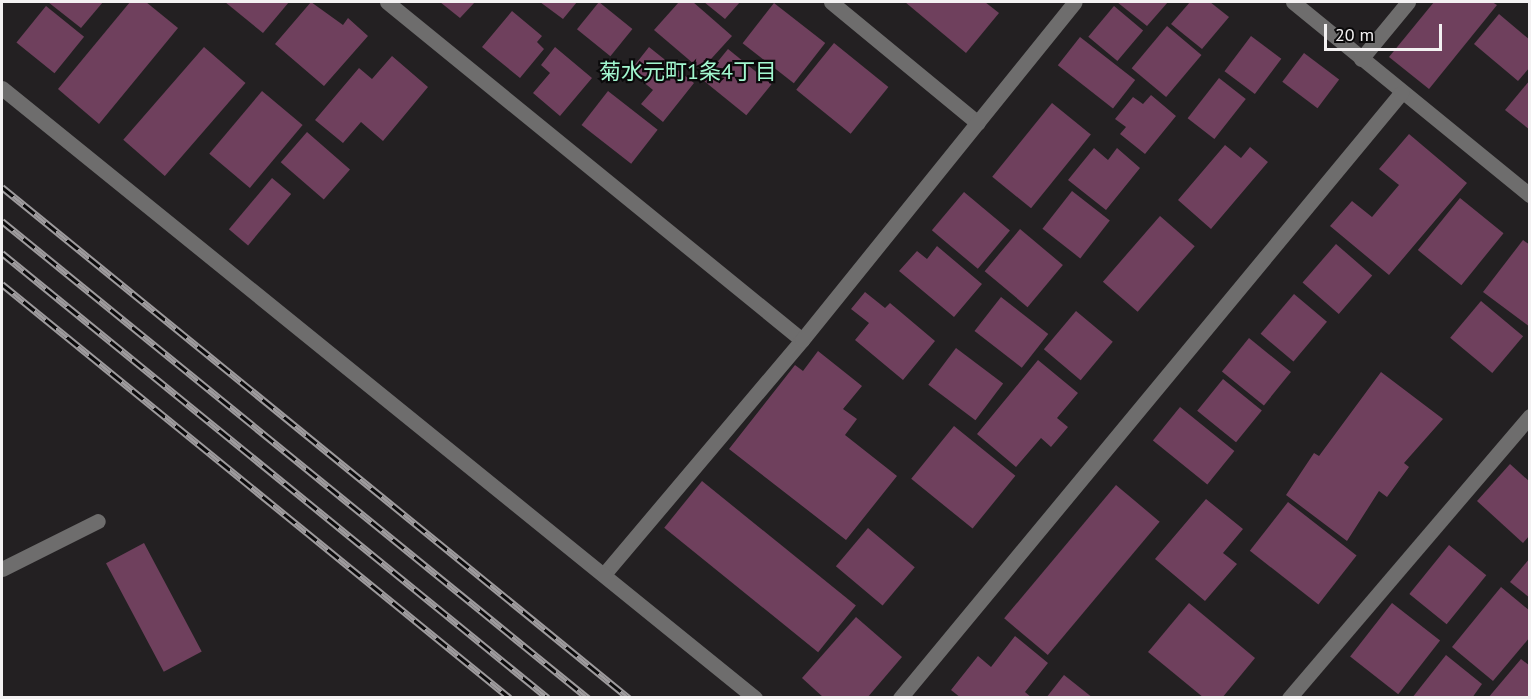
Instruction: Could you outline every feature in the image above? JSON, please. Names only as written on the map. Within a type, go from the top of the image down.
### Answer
[{"type":"street","points":[[387,2],[802,340]]},
{"type":"street","points":[[831,2],[978,123]]},
{"type":"street","points":[[605,573],[802,340],[1075,2]]},
{"type":"street","points":[[1293,2],[1401,93],[1530,195]]},
{"type":"street","points":[[1361,59],[1408,2]]},
{"type":"street","points":[[2,88],[605,573],[755,698]]},
{"type":"street","points":[[900,698],[1401,93]]},
{"type":"street","points":[[1289,698],[1530,416]]},
{"type":"street","points":[[2,569],[98,521]]},
{"type":"building","points":[[48,2],[103,2],[81,28]]},
{"type":"building","points":[[130,2],[146,2],[178,28],[99,124],[58,89]]},
{"type":"building","points":[[225,2],[289,2],[263,33]]},
{"type":"building","points":[[311,2],[343,25],[348,18],[368,36],[324,86],[275,44]]},
{"type":"building","points":[[440,2],[475,2],[460,18]]},
{"type":"building","points":[[540,2],[577,2],[563,19]]},
{"type":"building","points":[[599,2],[632,29],[610,56],[577,29]]},
{"type":"building","points":[[679,2],[693,2],[732,36],[701,70],[654,30]]},
{"type":"building","points":[[704,2],[740,2],[725,19]]},
{"type":"building","points":[[905,2],[985,2],[999,13],[966,53]]},
{"type":"building","points":[[1117,2],[1168,2],[1147,26]]},
{"type":"building","points":[[1190,2],[1210,2],[1229,17],[1202,49],[1171,24]]},
{"type":"building","points":[[1434,2],[1492,2],[1497,5],[1429,89],[1389,57]]},
{"type":"building","points":[[774,3],[825,43],[794,83],[743,43]]},
{"type":"building","points":[[46,6],[84,37],[55,73],[16,43]]},
{"type":"building","points":[[1114,6],[1143,30],[1117,61],[1088,37]]},
{"type":"building","points":[[512,11],[542,36],[537,42],[544,49],[520,78],[482,47]]},
{"type":"building","points":[[1499,14],[1530,40],[1530,67],[1518,81],[1474,44]]},
{"type":"building","points":[[1167,26],[1201,55],[1166,97],[1132,68]]},
{"type":"building","points":[[1251,36],[1281,59],[1255,94],[1225,71]]},
{"type":"building","points":[[1080,37],[1135,80],[1113,108],[1058,65]]},
{"type":"building","points":[[834,43],[888,87],[851,134],[796,90]]},
{"type":"building","points":[[204,47],[246,83],[165,176],[123,140]]},
{"type":"building","points":[[555,47],[592,78],[560,116],[533,93],[550,73],[541,65]]},
{"type":"building","points":[[649,47],[694,83],[663,122],[641,104],[653,90],[630,71]]},
{"type":"building","points":[[728,49],[772,84],[746,115],[703,80]]},
{"type":"building","points":[[1304,53],[1339,79],[1317,108],[1282,82]]},
{"type":"building","points":[[392,56],[428,87],[383,141],[361,122],[343,143],[315,120],[359,68],[372,79]]},
{"type":"building","points":[[1219,78],[1246,99],[1214,139],[1188,118]]},
{"type":"building","points":[[1530,80],[1530,130],[1505,110]]},
{"type":"building","points":[[262,91],[303,125],[250,188],[209,154]]},
{"type":"building","points":[[608,91],[658,130],[631,164],[582,125]]},
{"type":"building","points":[[1151,95],[1176,116],[1145,154],[1120,134],[1126,127],[1115,119],[1133,97],[1143,104]]},
{"type":"building","points":[[1052,103],[1091,134],[1031,208],[992,177]]},
{"type":"building","points":[[307,132],[350,169],[324,200],[281,162]]},
{"type":"building","points":[[1409,134],[1467,183],[1389,275],[1330,226],[1352,201],[1372,217],[1399,185],[1379,169]]},
{"type":"building","points":[[1225,145],[1241,158],[1250,147],[1268,162],[1211,229],[1178,200]]},
{"type":"building","points":[[1094,148],[1108,160],[1117,148],[1140,168],[1106,210],[1068,180]]},
{"type":"building","points":[[272,178],[291,194],[248,245],[229,229]]},
{"type":"building","points":[[1072,191],[1110,221],[1080,258],[1042,229]]},
{"type":"building","points":[[964,192],[1010,231],[978,269],[932,230]]},
{"type":"building","points":[[1460,198],[1504,233],[1461,285],[1418,250]]},
{"type":"building","points":[[1160,216],[1195,246],[1138,312],[1103,282]]},
{"type":"building","points":[[1020,229],[1063,265],[1028,307],[985,271]]},
{"type":"building","points":[[1523,240],[1530,245],[1530,327],[1483,292]]},
{"type":"building","points":[[1336,244],[1372,275],[1339,314],[1303,282]]},
{"type":"building","points":[[937,246],[982,284],[954,317],[899,271],[917,251],[927,259]]},
{"type":"building","points":[[865,292],[885,308],[890,303],[935,341],[903,380],[855,340],[869,323],[851,309]]},
{"type":"building","points":[[1294,294],[1327,322],[1294,361],[1261,334]]},
{"type":"building","points":[[1001,297],[1048,334],[1022,368],[975,331]]},
{"type":"building","points":[[1481,301],[1523,336],[1492,373],[1450,338]]},
{"type":"building","points":[[1076,311],[1113,342],[1081,380],[1044,349]]},
{"type":"building","points":[[1249,338],[1291,372],[1264,405],[1222,371]]},
{"type":"building","points":[[956,348],[1003,384],[975,420],[928,385]]},
{"type":"building","points":[[818,351],[862,386],[843,409],[857,419],[845,435],[897,476],[846,540],[729,449],[795,365],[803,371]]},
{"type":"building","points":[[1038,360],[1078,393],[1057,418],[1068,427],[1051,447],[1041,438],[1016,467],[977,434]]},
{"type":"building","points":[[1381,372],[1443,419],[1404,463],[1409,467],[1387,497],[1379,491],[1347,541],[1286,495],[1314,453],[1319,456]]},
{"type":"building","points":[[1223,379],[1262,410],[1236,442],[1197,411]]},
{"type":"building","points":[[1180,407],[1234,451],[1207,484],[1153,440]]},
{"type":"building","points":[[954,426],[1015,476],[973,529],[911,479]]},
{"type":"building","points":[[1510,464],[1530,482],[1530,535],[1523,543],[1477,501]]},
{"type":"building","points":[[702,481],[856,606],[818,652],[664,528]]},
{"type":"building","points":[[1116,485],[1160,522],[1048,655],[1004,618]]},
{"type":"building","points":[[1206,499],[1243,529],[1223,553],[1237,564],[1205,601],[1155,559]]},
{"type":"building","points":[[1288,502],[1357,556],[1318,604],[1250,551]]},
{"type":"building","points":[[868,528],[915,567],[883,606],[836,566]]},
{"type":"building","points":[[144,543],[202,652],[164,672],[106,563]]},
{"type":"building","points":[[1449,545],[1486,575],[1447,624],[1409,594]]},
{"type":"building","points":[[1530,558],[1530,598],[1510,582]]},
{"type":"building","points":[[1501,587],[1530,611],[1530,637],[1493,681],[1452,647]]},
{"type":"building","points":[[1189,603],[1255,658],[1222,698],[1204,698],[1148,652]]},
{"type":"building","points":[[1392,603],[1440,641],[1398,694],[1350,657]]},
{"type":"building","points":[[856,617],[902,657],[867,698],[824,698],[802,678]]},
{"type":"building","points":[[1015,636],[1048,663],[1025,692],[1032,698],[961,698],[951,690],[978,656],[991,667]]},
{"type":"building","points":[[1446,655],[1482,684],[1472,698],[1412,698]]},
{"type":"building","points":[[1521,659],[1530,666],[1530,698],[1488,698]]},
{"type":"building","points":[[1064,675],[1093,698],[1046,698]]},
{"type":"railway","points":[[2,187],[629,698]]},
{"type":"railway","points":[[2,221],[588,698]]},
{"type":"railway","points":[[2,253],[548,698]]},
{"type":"railway","points":[[2,284],[510,698]]},
{"type":"district","name":"菊水元町1条4丁目","points":[[688,72]]}]
